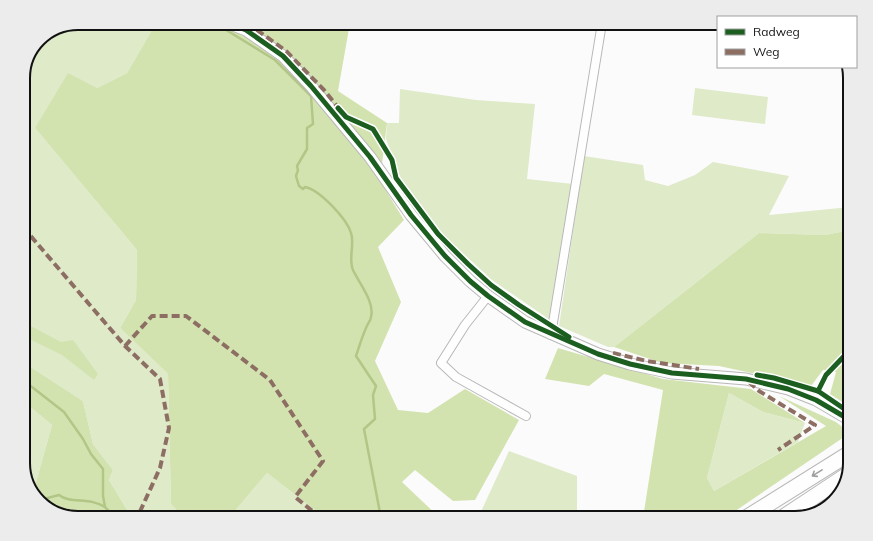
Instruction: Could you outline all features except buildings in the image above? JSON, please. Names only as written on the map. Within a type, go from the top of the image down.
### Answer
[{"type":"highway","points":[[757,511],[843,457]]},
{"type":"highway","points":[[793,511],[839,480]]},
{"type":"street","points":[[250,30],[283,56],[311,86],[370,157],[411,215],[457,268],[488,296],[525,322],[598,354],[630,364],[672,373],[746,379],[788,389],[816,400],[843,416]]},
{"type":"street","points":[[551,334],[601,30]]},
{"type":"street","points":[[488,296],[466,325],[441,363],[456,377],[526,416]]},
{"type":"green space","points":[[78,30],[152,30],[127,73],[97,88],[35,128],[137,250],[136,300],[120,328],[168,374],[171,504],[178,511],[128,511],[109,480],[113,470],[93,444],[83,401],[30,367],[30,75],[38,51],[51,38],[60,34]]},
{"type":"green space","points":[[152,30],[349,30],[338,91],[387,123],[380,181],[404,220],[378,247],[401,302],[375,361],[398,410],[428,413],[465,389],[519,420],[475,500],[453,501],[415,470],[402,482],[433,511],[316,511],[267,473],[235,511],[178,511],[171,504],[168,374],[120,328],[136,300],[137,250],[35,128],[68,73],[97,88],[127,73]]},
{"type":"green space","points":[[695,88],[768,97],[765,124],[692,115]]},
{"type":"green space","points":[[400,89],[476,100],[535,104],[527,179],[573,184],[550,320],[492,280],[441,233],[401,179],[386,139],[387,123],[399,123]]},
{"type":"green space","points":[[584,156],[643,165],[645,180],[668,186],[695,175],[713,162],[789,176],[769,215],[843,208],[843,231],[825,235],[759,233],[614,347],[608,347],[559,326]]},
{"type":"green space","points":[[843,231],[843,402],[830,394],[836,372],[823,370],[811,386],[719,366],[662,363],[614,347],[759,233],[825,235]]},
{"type":"green space","points":[[30,326],[61,342],[73,340],[98,374],[94,380],[62,355],[30,339]]},
{"type":"green space","points":[[558,348],[663,379],[751,389],[805,423],[763,412],[729,393],[707,478],[714,491],[826,426],[779,396],[836,422],[843,428],[843,438],[735,511],[644,511],[663,390],[604,374],[589,386],[545,379]]},
{"type":"green space","points":[[30,367],[83,401],[93,444],[113,470],[109,480],[128,511],[72,511],[54,505],[42,495],[35,485],[52,425],[30,407]]},
{"type":"green space","points":[[729,393],[763,412],[805,423],[798,442],[714,491],[707,478]]},
{"type":"green space","points":[[30,407],[52,425],[35,485],[30,466]]},
{"type":"green space","points":[[509,451],[577,476],[576,511],[481,511]]},
{"type":"green space","points":[[267,473],[316,511],[235,511]]},
{"type":"waterway","points":[[226,30],[275,60],[311,96],[313,124],[307,128],[307,149],[297,166],[298,170],[296,176],[299,186],[303,189],[305,187],[318,193],[339,213],[344,220],[352,237],[351,261],[353,270],[371,305],[371,318],[356,356],[376,386],[373,395],[375,419],[364,429],[380,511]]},
{"type":"waterway","points":[[30,385],[64,412],[83,439],[91,454],[103,469],[103,496],[105,507],[109,511]]},
{"type":"waterway","points":[[46,499],[59,495],[64,498],[93,502],[105,507]]},
{"type":"marked path","points":[[257,30],[286,51],[324,90],[340,110]]},
{"type":"marked path","points":[[30,235],[125,346],[160,379],[169,428],[160,468],[140,511]]},
{"type":"marked path","points":[[125,346],[152,316],[186,316],[270,380],[323,461],[295,497],[312,511]]},
{"type":"marked path","points":[[613,353],[647,361],[699,369]]},
{"type":"marked path","points":[[749,382],[759,391],[815,425],[778,450]]},
{"type":"cycle path","points":[[246,30],[283,56],[311,86],[370,157],[411,215],[445,256],[470,281],[488,296],[525,322],[598,354],[630,364],[672,373],[746,379],[788,389],[816,400],[843,416]]},
{"type":"cycle path","points":[[338,108],[346,117],[373,129],[392,160],[396,178],[438,234],[468,264],[491,285],[569,337]]},
{"type":"cycle path","points":[[818,391],[826,375],[843,357]]},
{"type":"cycle path","points":[[757,375],[774,378],[818,391],[843,408]]}]
